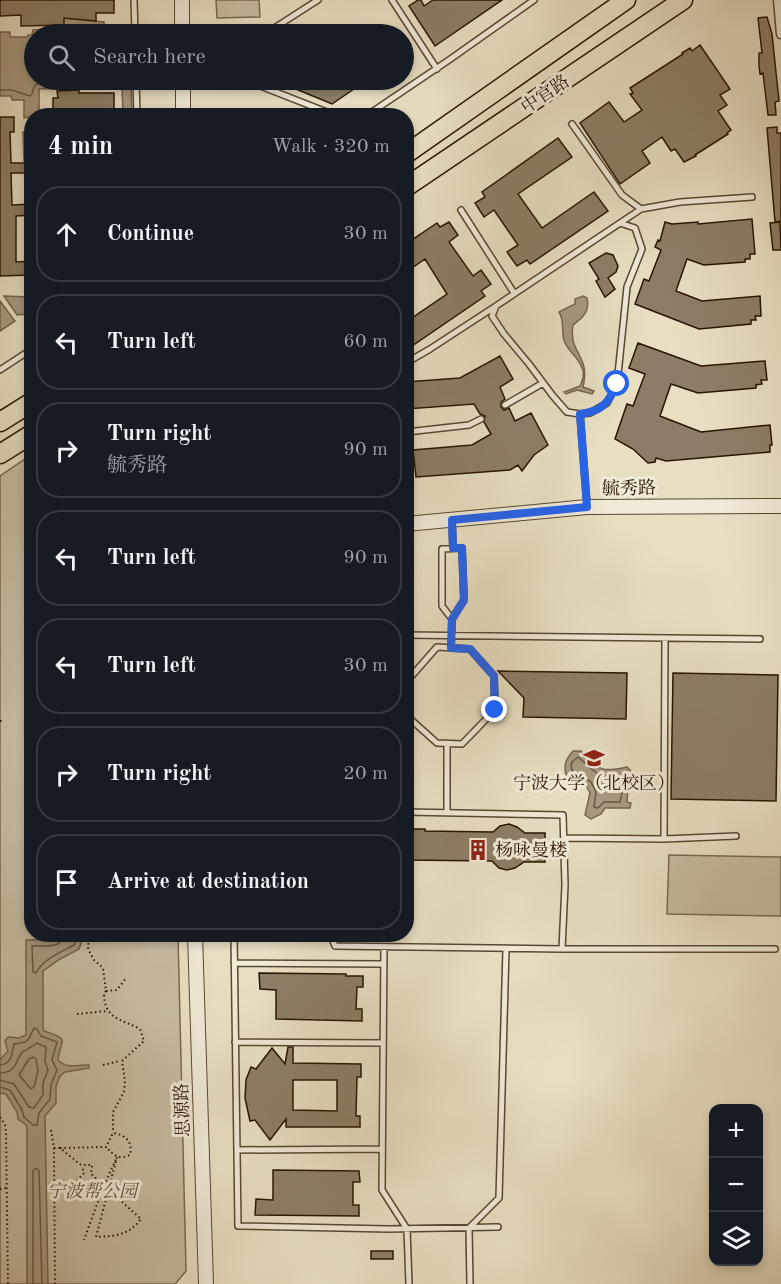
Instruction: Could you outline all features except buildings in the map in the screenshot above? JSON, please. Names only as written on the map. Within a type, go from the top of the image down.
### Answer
[{"type":"main road","name":"中官路","points":[[414,148],[626,0]]},
{"type":"main road","name":"中官路","points":[[414,182],[683,0]]},
{"type":"main road","points":[[0,422],[24,407]]},
{"type":"main road","points":[[0,454],[24,439]]},
{"type":"street","points":[[182,0],[182,24]]},
{"type":"street","points":[[778,0],[781,34]]},
{"type":"street","points":[[183,90],[183,108]]},
{"type":"street","name":"毓秀路","points":[[414,523],[587,507],[781,506]]},
{"type":"street","name":"思源路","points":[[195,942],[206,1284]]},
{"type":"lane","points":[[134,0],[135,24]]},
{"type":"lane","points":[[281,24],[318,0]]},
{"type":"lane","points":[[393,0],[408,24]]},
{"type":"lane","points":[[414,84],[534,0]]},
{"type":"lane","points":[[414,33],[437,69]]},
{"type":"lane","points":[[136,90],[137,108]]},
{"type":"lane","points":[[271,90],[317,108]]},
{"type":"lane","points":[[378,108],[405,90]]},
{"type":"lane","points":[[572,124],[622,195],[641,209]]},
{"type":"lane","points":[[414,358],[641,209],[680,202],[752,197]]},
{"type":"lane","points":[[461,210],[514,293]]},
{"type":"lane","points":[[496,306],[492,316],[504,334],[567,412],[590,413],[608,403],[617,384],[627,287],[642,249],[635,228],[620,223]]},
{"type":"lane","points":[[0,370],[24,354]]},
{"type":"lane","points":[[505,405],[543,383]]},
{"type":"lane","points":[[580,414],[587,507]]},
{"type":"lane","points":[[414,431],[469,425],[480,419]]},
{"type":"lane","points":[[452,520],[453,548]]},
{"type":"lane","points":[[451,648],[452,619],[464,600],[462,548],[442,549],[442,606],[452,619]]},
{"type":"lane","points":[[414,634],[760,639]]},
{"type":"lane","points":[[664,839],[665,638]]},
{"type":"lane","points":[[414,673],[437,647],[470,649],[494,676],[495,710],[462,744],[437,743],[414,722]]},
{"type":"lane","points":[[447,744],[447,813]]},
{"type":"lane","points":[[414,812],[563,816],[565,838],[562,949]]},
{"type":"lane","points":[[565,838],[664,839],[736,836]]},
{"type":"lane","points":[[234,942],[238,1226],[407,1229],[498,1227]]},
{"type":"lane","points":[[333,942],[335,946],[384,948],[775,949]]},
{"type":"lane","points":[[384,948],[382,1190],[407,1229],[410,1284]]},
{"type":"lane","points":[[470,1284],[469,1228],[499,1198],[506,949]]},
{"type":"lane","points":[[234,963],[384,964]]},
{"type":"lane","points":[[235,1042],[383,1043]]},
{"type":"lane","points":[[237,1149],[382,1149]]},
{"type":"path","points":[[88,942],[88,949],[94,960],[103,968],[106,991],[104,1003],[107,1011],[122,1022],[140,1029],[144,1041],[122,1061],[103,1065]]},
{"type":"path","points":[[106,991],[117,990],[126,978]]},
{"type":"path","points":[[77,1014],[107,1011]]},
{"type":"path","points":[[106,1147],[113,1133],[113,1112],[124,1092],[122,1061]]},
{"type":"path","points":[[0,1117],[5,1125],[8,1284]]},
{"type":"path","points":[[51,1130],[54,1148],[55,1284]]},
{"type":"path","points":[[54,1148],[106,1147],[117,1157],[124,1158],[130,1155],[132,1148],[128,1140],[123,1134],[113,1133]]},
{"type":"path","points":[[0,1146],[5,1146]]},
{"type":"path","points":[[53,1187],[70,1188],[84,1173],[81,1165],[60,1148]]},
{"type":"path","points":[[84,1240],[117,1157]]},
{"type":"path","points":[[81,1165],[92,1165],[91,1174],[104,1185],[109,1190],[141,1218],[127,1233],[115,1236],[96,1237],[109,1190],[117,1157]]},
{"type":"path","points":[[0,1189],[6,1188]]},
{"type":"green space","points":[[216,0],[259,0],[260,17],[217,18]]},
{"type":"green space","name":"宁波帮公园","points":[[24,460],[24,942],[178,942],[186,1271],[175,1284],[0,1284],[0,476]]},
{"type":"green space","points":[[669,855],[781,857],[781,916],[667,914]]},
{"type":"water","points":[[49,17],[104,22],[104,24],[49,24]]},
{"type":"water","points":[[0,32],[10,32],[10,37],[24,37],[24,90],[39,90],[39,108],[24,108],[24,100],[12,100],[11,96],[0,96]]},
{"type":"water","points":[[122,90],[131,90],[132,108],[123,108]]},
{"type":"water","points":[[4,296],[24,297],[24,314],[17,315]]},
{"type":"water","points":[[583,296],[587,298],[587,311],[573,325],[572,335],[584,368],[583,387],[594,391],[592,394],[577,390],[566,394],[564,392],[580,386],[583,372],[566,344],[559,312],[575,304],[575,299]]},
{"type":"water","points":[[0,301],[15,321],[0,331]]},
{"type":"water","points":[[573,751],[581,751],[597,766],[606,770],[627,767],[631,771],[631,786],[628,788],[627,802],[631,803],[630,808],[605,808],[601,814],[591,819],[585,815],[590,793],[586,785],[567,778],[566,774],[566,763]]},
{"type":"water","points":[[26,942],[82,942],[79,949],[43,971],[43,1028],[44,1031],[58,1036],[62,1041],[58,1060],[69,1066],[89,1065],[89,1068],[65,1072],[60,1076],[56,1086],[56,1103],[45,1116],[48,1284],[27,1284],[27,1128],[18,1119],[17,1112],[6,1094],[0,1093],[0,1060],[8,1051],[5,1041],[8,1037],[19,1038],[26,1035]]},
{"type":"place","name":"宁波大学（北校区）","points":[[594,758]]},
{"type":"place","name":"杨咏曼楼","points":[[478,850]]},
{"type":"route","points":[[495,710],[494,676],[470,649],[451,648],[452,619],[464,600],[462,548],[453,548],[452,520],[587,507],[580,414],[590,413],[608,403],[617,384]]}]
